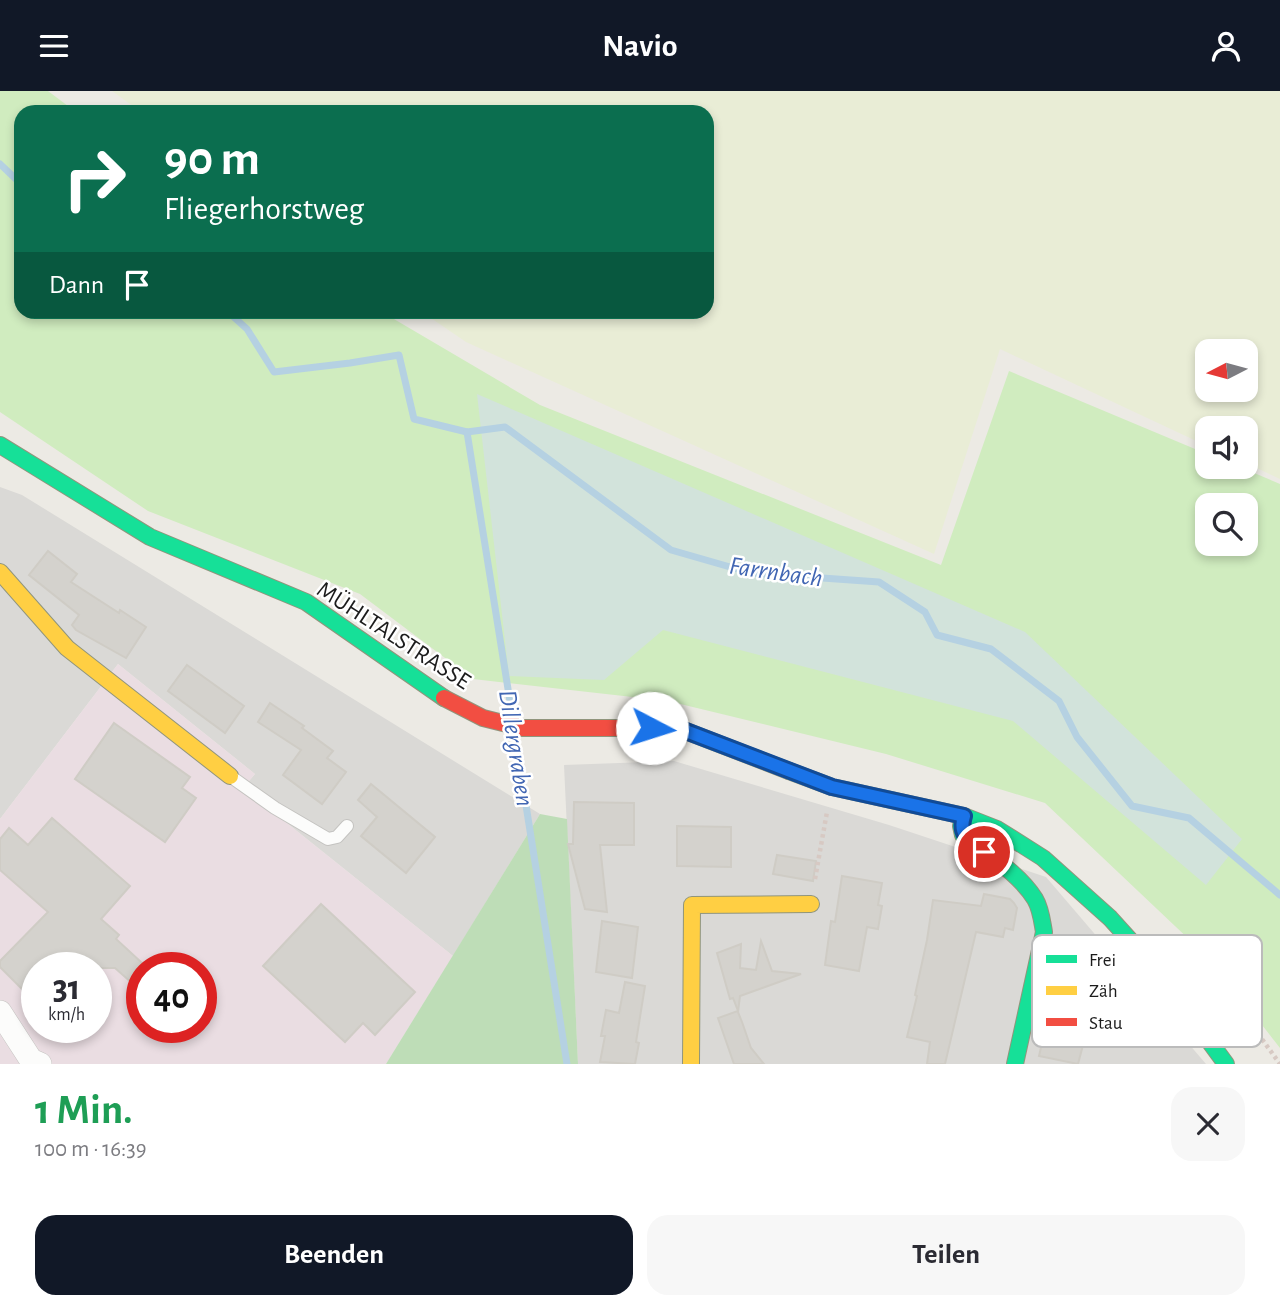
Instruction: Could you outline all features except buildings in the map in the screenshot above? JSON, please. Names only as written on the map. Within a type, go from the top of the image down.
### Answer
[{"type":"street","name":"MÜHLTALSTRASSE","points":[[0,445],[150,537],[306,602],[442,697],[483,718],[523,728],[678,728],[832,787],[964,816],[997,829],[1042,858],[1125,935]]},
{"type":"street","points":[[0,572],[67,648],[230,776]]},
{"type":"street","points":[[964,816],[961,826],[964,835],[1024,886],[1035,899],[1042,916],[1043,935]]},
{"type":"street","points":[[691,1064],[692,905],[811,904]]},
{"type":"street","points":[[1015,1064],[1032,987]]},
{"type":"street","points":[[0,1012],[31,1060],[40,1064]]},
{"type":"street","name":"MÜHLTALSTRASSE","points":[[1214,1047],[1226,1064]]},
{"type":"lane","points":[[230,776],[328,839],[337,837],[347,826]]},
{"type":"path","points":[[811,904],[832,787]]},
{"type":"shaded area","points":[[477,394],[1025,632],[1242,839],[1206,885],[1013,721],[663,630],[604,680],[509,676]]},
{"type":"shaded area","points":[[0,487],[22,495],[540,814],[453,956],[243,788],[255,774],[118,664],[0,819]]},
{"type":"shaded area","points":[[118,664],[255,774],[243,788],[453,956],[386,1064],[0,1064],[0,819]]},
{"type":"shaded area","points":[[674,761],[889,825],[1046,877],[1096,935],[1032,935],[1032,1047],[1191,1047],[1206,1064],[578,1064],[564,765]]},
{"type":"green space","points":[[0,91],[48,91],[67,105],[14,105],[14,319],[394,319],[540,405],[941,565],[1009,371],[1195,449],[1195,479],[1258,479],[1258,475],[1280,484],[1280,1048],[1262,1025],[1262,935],[1184,935],[1045,803],[886,754],[668,701],[473,679],[360,594],[148,511],[0,412]]},
{"type":"green space","points":[[112,91],[1280,91],[1280,479],[1258,469],[1258,416],[1195,416],[1195,440],[1000,349],[934,554],[466,342],[432,319],[714,319],[714,105],[131,105]]},
{"type":"green space","points":[[540,814],[567,819],[578,1064],[386,1064]]},
{"type":"waterway","name":"Farrnbach","points":[[0,164],[14,177]]},
{"type":"waterway","name":"Farrnbach","points":[[236,319],[247,329],[274,372],[399,355],[414,419],[467,432],[505,427],[671,550],[751,573],[879,582],[925,612],[937,635],[991,649],[1059,701],[1077,737],[1132,806],[1189,818],[1280,895]]},
{"type":"waterway","name":"Dillergraben","points":[[467,432],[512,714]]},
{"type":"waterway","name":"Dillergraben","points":[[515,736],[567,1064]]},
{"type":"traffic: fast","points":[[0,445],[150,537],[306,602],[444,698]]},
{"type":"traffic: fast","points":[[789,771],[832,787],[964,816],[997,829],[1043,858],[1125,935]]},
{"type":"traffic: fast","points":[[964,816],[961,826],[963,835],[1002,864],[1035,899],[1041,915],[1043,935]]},
{"type":"traffic: fast","points":[[1015,1064],[1032,987]]},
{"type":"traffic: fast","points":[[1214,1047],[1226,1064]]},
{"type":"traffic: slow","points":[[0,572],[67,648],[230,776]]},
{"type":"traffic: slow","points":[[691,1064],[692,905],[811,904]]},
{"type":"traffic: jam","points":[[444,698],[483,718],[523,728],[678,728],[789,771]]},
{"type":"route","points":[[652,728],[678,728],[832,787],[964,816],[961,826],[964,835],[984,852]]}]
